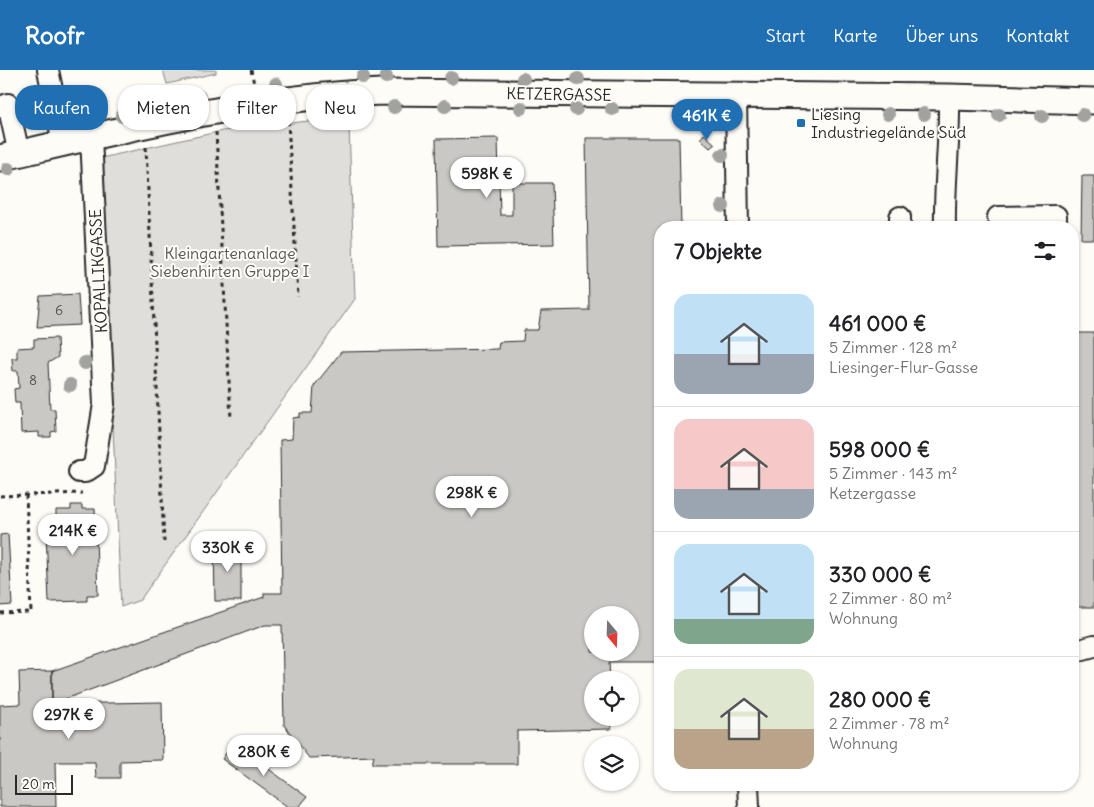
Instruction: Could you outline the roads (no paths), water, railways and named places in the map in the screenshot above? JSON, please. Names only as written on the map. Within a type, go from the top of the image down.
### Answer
[{"type":"main road","name":"KETZERGASSE","points":[[10,156],[248,104],[330,94],[381,92],[949,97],[1094,101]]},
{"type":"street","points":[[48,70],[63,143]]},
{"type":"street","points":[[736,96],[738,221]]},
{"type":"street","points":[[945,221],[946,166],[950,148],[949,97]]},
{"type":"street","points":[[0,107],[8,104],[10,156]]},
{"type":"street","name":"KOPALLIKGASSE","points":[[79,472],[85,472],[94,466],[104,404],[92,137]]},
{"type":"street","points":[[998,218],[1056,216],[1056,221]]},
{"type":"street","points":[[1079,650],[1094,646]]},
{"type":"street","points":[[748,791],[749,807]]},
{"type":"place","name":"Liesing Industriegelände Süd","points":[[801,123]]},
{"type":"park label","name":"Kleingartenanlage Siebenhirten Gruppe I","points":[[230,262]]}]
